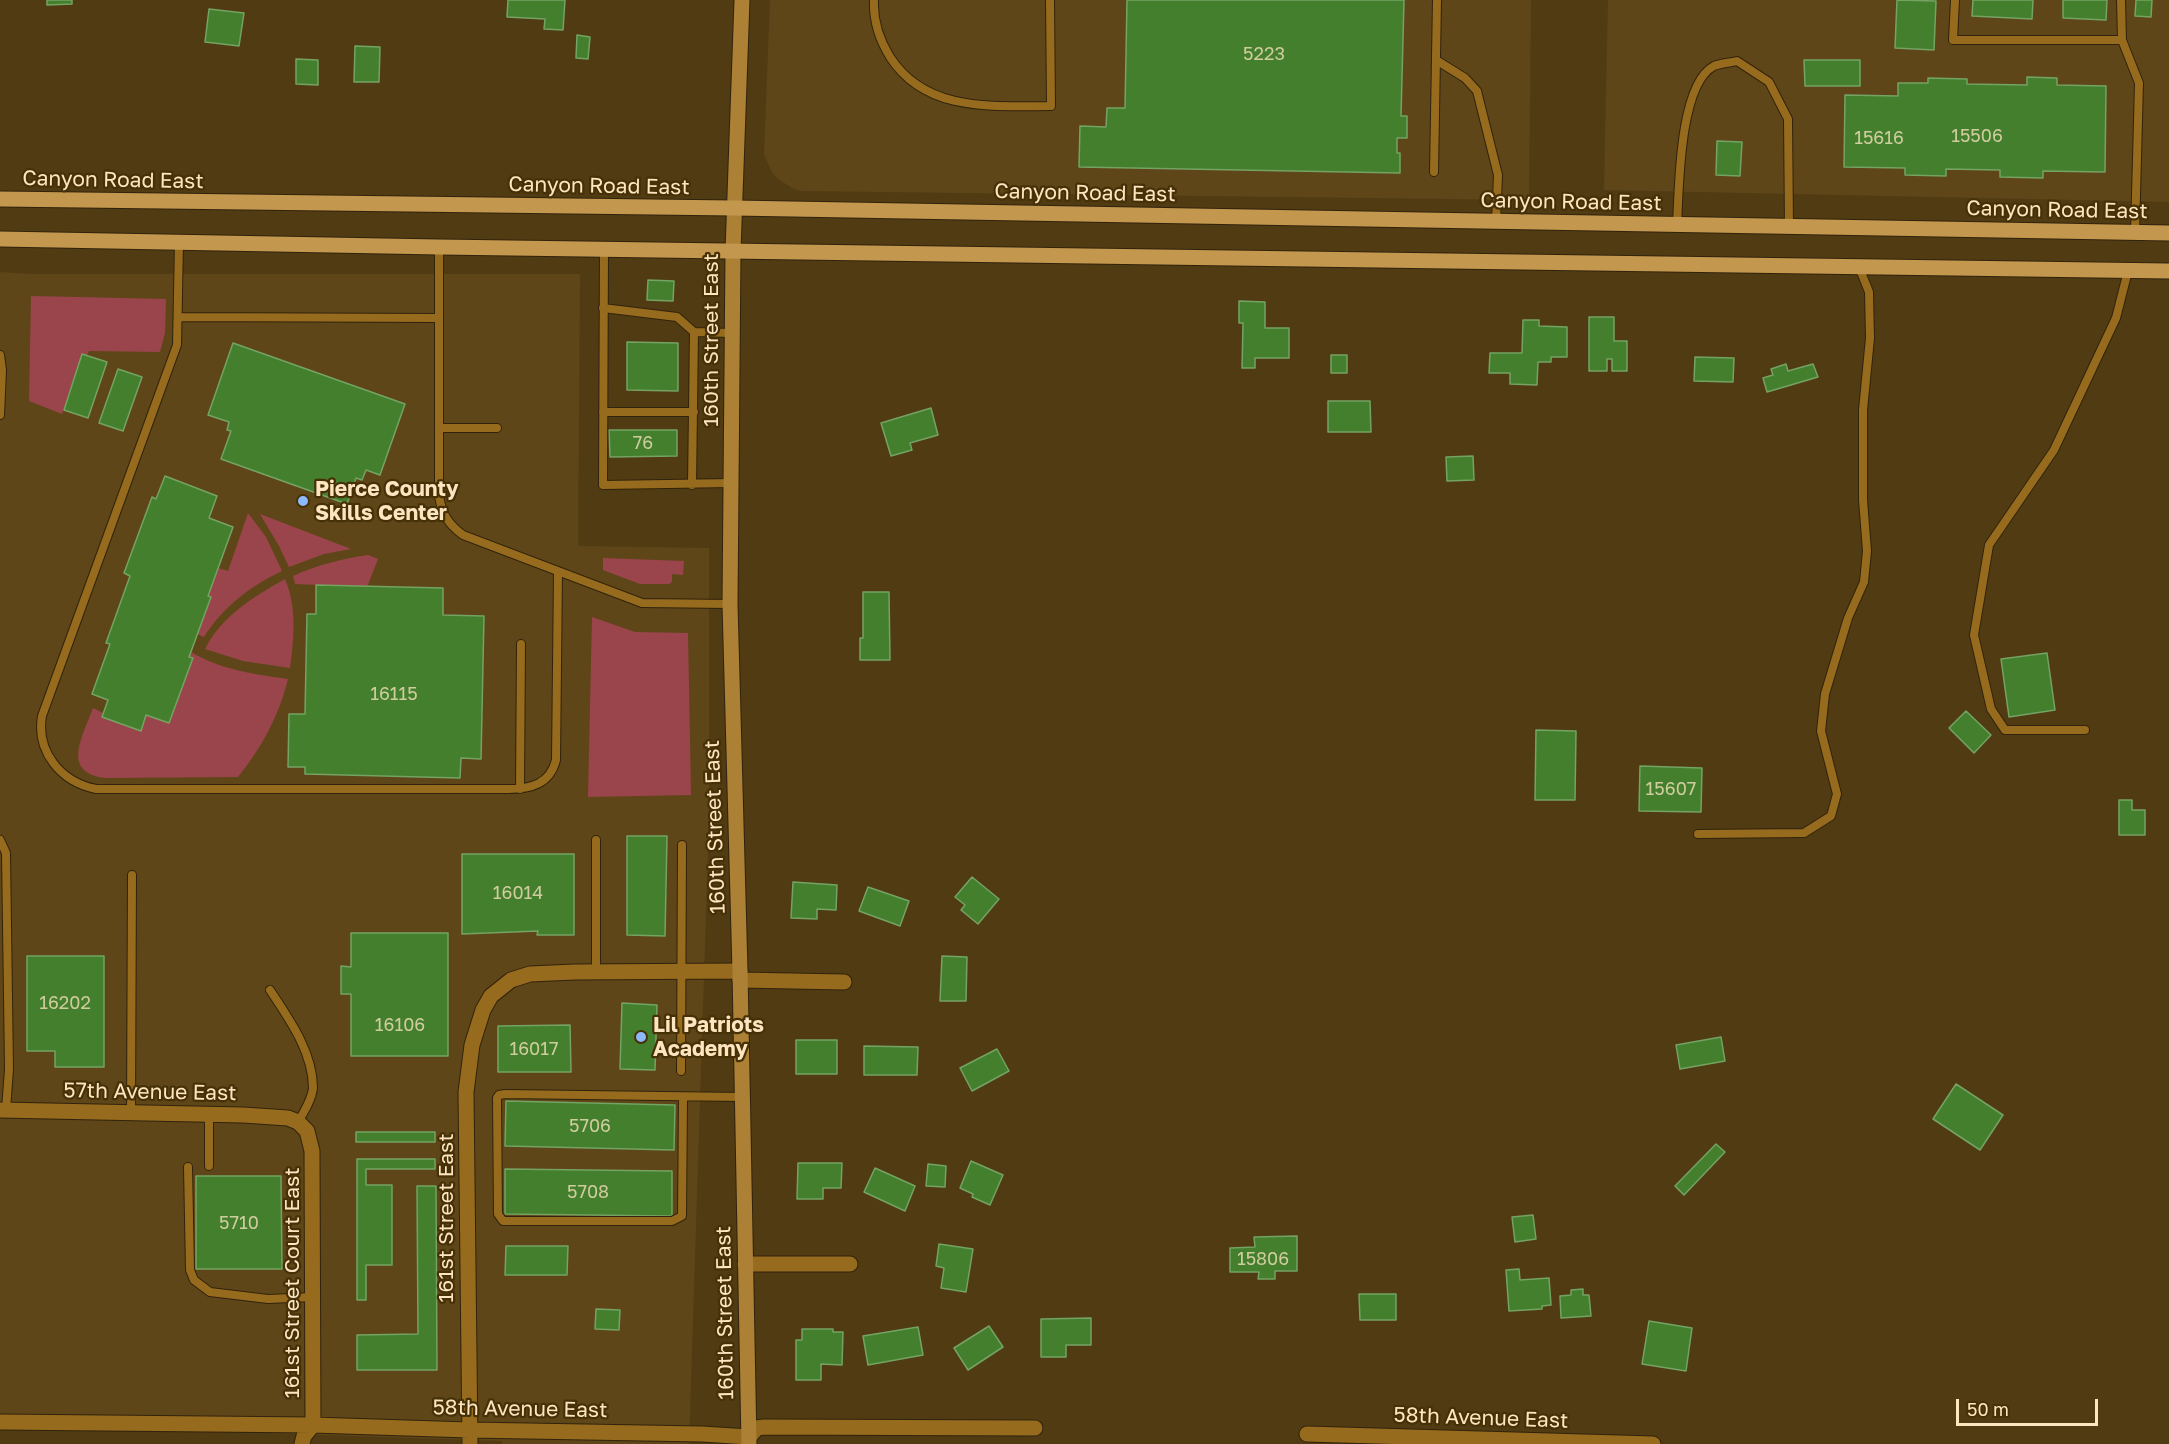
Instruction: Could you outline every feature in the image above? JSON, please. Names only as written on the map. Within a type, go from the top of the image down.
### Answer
[{"type":"main road","name":"160th Street East","points":[[742,0],[733,251],[730,604],[749,1440]]},
{"type":"main road","name":"Canyon Road East","points":[[0,199],[734,208],[2169,233]]},
{"type":"main road","points":[[0,239],[2169,272]]},
{"type":"street","points":[[596,972],[681,972],[844,982]]},
{"type":"street","name":"161st Street East","points":[[470,1437],[466,1092],[472,1045],[483,1010],[491,996],[511,980],[530,974],[596,972]]},
{"type":"street","name":"57th Avenue East","points":[[3,1110],[209,1114],[288,1118],[298,1122]]},
{"type":"street","name":"161st Street Court East","points":[[298,1122],[307,1131],[312,1151],[313,1425],[304,1436],[302,1444]]},
{"type":"street","points":[[745,1264],[850,1264]]},
{"type":"street","name":"58th Avenue East","points":[[0,1422],[313,1425],[470,1437],[702,1434],[749,1440],[758,1428],[764,1427],[1035,1428]]},
{"type":"street","name":"58th Avenue East","points":[[1307,1434],[1476,1441],[1653,1444]]},
{"type":"lane","points":[[874,0],[873,15],[877,31],[884,46],[903,73],[930,93],[946,100],[981,106],[1051,105],[1050,0]]},
{"type":"lane","points":[[1434,172],[1437,0]]},
{"type":"lane","points":[[1955,0],[1953,40],[2122,40]]},
{"type":"lane","points":[[2121,0],[2122,40],[2139,83],[2135,232]]},
{"type":"lane","points":[[1436,60],[1466,78],[1477,91],[1498,175],[1496,222]]},
{"type":"lane","points":[[1677,225],[1684,125],[1696,86],[1713,67],[1737,61],[1769,82],[1788,119],[1789,227]]},
{"type":"lane","points":[[179,242],[177,345],[42,716],[41,737],[52,762],[70,780],[96,789],[520,789],[542,782],[549,777],[556,760],[558,572]]},
{"type":"lane","points":[[439,247],[439,496],[441,509],[451,526],[463,535],[642,603],[730,604]]},
{"type":"lane","points":[[604,249],[603,485],[731,483]]},
{"type":"lane","points":[[1698,834],[1804,833],[1831,816],[1837,794],[1821,731],[1825,694],[1848,618],[1864,582],[1867,551],[1863,500],[1863,410],[1870,338],[1869,292],[1858,267]]},
{"type":"lane","points":[[2085,730],[2005,730],[1991,709],[1974,635],[1989,545],[2054,450],[2116,318],[2128,271]]},
{"type":"lane","points":[[603,308],[678,317],[694,332],[732,333]]},
{"type":"lane","points":[[179,317],[439,318]]},
{"type":"lane","points":[[692,485],[694,332]]},
{"type":"lane","points":[[0,355],[2,370],[0,415]]},
{"type":"lane","points":[[603,412],[694,412]]},
{"type":"lane","points":[[439,428],[497,428]]},
{"type":"lane","points":[[520,789],[521,644]]},
{"type":"lane","points":[[0,840],[6,853],[9,1070],[3,1110]]},
{"type":"lane","points":[[596,840],[596,972]]},
{"type":"lane","points":[[681,1071],[682,845]]},
{"type":"lane","points":[[131,1113],[132,875]]},
{"type":"lane","points":[[270,990],[294,1026],[310,1064],[313,1089],[298,1122]]},
{"type":"lane","points":[[683,1097],[682,1216],[679,1219],[672,1221],[503,1221],[498,1214],[497,1098],[499,1095],[742,1097]]},
{"type":"lane","points":[[209,1114],[209,1166]]},
{"type":"lane","points":[[188,1167],[190,1270],[194,1280],[210,1292],[268,1299],[313,1297]]},
{"type":"shaded area","points":[[770,0],[1531,0],[1529,200],[802,191],[794,189],[773,174],[764,155]]},
{"type":"shaded area","points":[[1608,0],[2169,0],[2169,202],[1604,190]]},
{"type":"shaded area","points":[[0,272],[31,274],[580,274],[578,546],[709,548],[709,819],[689,1444],[502,1444],[502,1441],[176,1430],[0,1428]]},
{"type":"shaded area","points":[[31,296],[166,299],[165,333],[160,352],[89,351],[87,356],[82,354],[62,414],[29,401]]},
{"type":"shaded area","points":[[248,513],[266,537],[282,571],[259,583],[238,598],[211,626],[204,637],[197,634],[211,597],[208,596],[218,568],[228,571]]},
{"type":"shaded area","points":[[260,514],[351,549],[324,554],[289,567]]},
{"type":"shaded area","points":[[368,555],[378,559],[367,587],[295,584],[293,576],[302,572],[348,558]]},
{"type":"shaded area","points":[[603,558],[684,561],[683,575],[672,574],[672,582],[669,584],[640,584],[603,570]]},
{"type":"shaded area","points":[[285,579],[293,612],[290,668],[243,661],[205,649],[220,627],[239,609]]},
{"type":"shaded area","points":[[592,617],[635,632],[688,633],[691,795],[588,797]]},
{"type":"shaded area","points":[[191,652],[226,667],[288,679],[269,731],[238,777],[106,778],[92,775],[83,769],[78,752],[93,708],[103,713],[102,717],[140,731],[146,715],[169,723],[192,658],[189,657]]},
{"type":"building","points":[[47,0],[72,0],[72,4],[47,5]]},
{"type":"building","points":[[508,0],[565,0],[563,30],[544,29],[545,19],[507,17]]},
{"type":"building","points":[[1127,0],[1404,0],[1401,116],[1407,116],[1407,138],[1397,138],[1400,173],[1079,167],[1080,126],[1106,127],[1107,108],[1125,108]]},
{"type":"building","points":[[1897,0],[1936,1],[1934,50],[1895,48]]},
{"type":"building","points":[[1973,0],[2033,0],[2032,19],[1972,16]]},
{"type":"building","points":[[2063,0],[2107,0],[2106,20],[2063,18]]},
{"type":"building","points":[[2136,0],[2152,0],[2151,17],[2135,16]]},
{"type":"building","points":[[209,9],[244,13],[239,46],[205,42]]},
{"type":"building","points":[[577,35],[590,37],[588,59],[576,58]]},
{"type":"building","points":[[355,46],[380,47],[379,82],[354,82]]},
{"type":"building","points":[[296,59],[318,60],[318,85],[296,84]]},
{"type":"building","points":[[1804,60],[1860,60],[1860,86],[1805,86]]},
{"type":"building","points":[[2027,77],[2057,78],[2057,85],[2106,86],[2105,172],[2043,171],[2043,178],[2000,177],[2000,170],[1946,169],[1946,176],[1905,175],[1905,168],[1844,167],[1845,95],[1898,96],[1898,83],[1928,83],[1928,78],[1967,79],[1967,84],[2027,85]]},
{"type":"building","points":[[1717,141],[1742,142],[1740,176],[1716,175]]},
{"type":"building","points":[[648,280],[674,281],[673,301],[647,300]]},
{"type":"building","points":[[1239,301],[1265,302],[1265,328],[1289,328],[1289,358],[1255,358],[1255,368],[1242,368],[1243,323],[1239,323]]},
{"type":"building","points":[[1589,317],[1614,317],[1614,341],[1627,341],[1627,371],[1612,371],[1612,359],[1607,359],[1607,371],[1589,371]]},
{"type":"building","points":[[1523,320],[1539,320],[1539,326],[1567,327],[1567,357],[1551,357],[1551,362],[1538,362],[1537,385],[1510,384],[1510,373],[1489,373],[1490,353],[1522,353]]},
{"type":"building","points":[[627,342],[678,343],[678,391],[627,390]]},
{"type":"building","points":[[233,343],[405,404],[380,475],[366,470],[362,480],[356,478],[347,504],[221,459],[231,431],[227,430],[229,422],[208,415]]},
{"type":"building","points":[[82,354],[107,362],[88,418],[64,410]]},
{"type":"building","points":[[1331,355],[1347,355],[1347,373],[1331,373]]},
{"type":"building","points":[[1695,357],[1734,358],[1733,382],[1694,381]]},
{"type":"building","points":[[1786,364],[1788,371],[1813,364],[1818,377],[1767,392],[1763,378],[1773,375],[1771,369]]},
{"type":"building","points":[[118,369],[142,377],[123,431],[99,423]]},
{"type":"building","points":[[1328,401],[1370,401],[1371,432],[1328,432]]},
{"type":"building","points":[[931,408],[938,435],[910,443],[912,450],[891,456],[881,423]]},
{"type":"building","points":[[609,430],[677,430],[677,456],[610,457]]},
{"type":"building","points":[[1473,456],[1474,480],[1447,481],[1446,457]]},
{"type":"building","points":[[165,476],[217,496],[209,518],[233,527],[189,657],[193,658],[169,723],[146,715],[141,731],[102,717],[108,700],[92,694],[110,644],[106,643],[130,576],[124,573],[152,497],[156,499]]},
{"type":"building","points":[[316,585],[443,588],[443,615],[484,616],[481,759],[461,758],[460,778],[305,774],[305,767],[288,767],[289,714],[305,714],[307,614],[316,614]]},
{"type":"building","points":[[863,592],[889,592],[890,660],[860,660],[860,638],[863,638]]},
{"type":"building","points":[[2047,653],[2055,710],[2009,717],[2001,659]]},
{"type":"building","points":[[1966,711],[1991,735],[1974,753],[1949,728]]},
{"type":"building","points":[[1536,730],[1576,731],[1575,800],[1535,800]]},
{"type":"building","points":[[1640,766],[1702,768],[1701,812],[1639,811]]},
{"type":"building","points":[[2119,800],[2132,800],[2132,810],[2145,810],[2145,835],[2119,835]]},
{"type":"building","points":[[627,836],[667,836],[665,936],[627,935]]},
{"type":"building","points":[[462,854],[574,854],[574,935],[537,935],[538,931],[462,934]]},
{"type":"building","points":[[972,877],[999,899],[978,924],[961,910],[965,905],[955,897]]},
{"type":"building","points":[[793,882],[837,885],[836,910],[817,909],[817,919],[791,918]]},
{"type":"building","points":[[868,887],[909,901],[900,926],[859,911]]},
{"type":"building","points":[[351,933],[448,933],[448,1056],[351,1056],[351,994],[341,994],[341,966],[351,967]]},
{"type":"building","points":[[27,956],[104,956],[104,1067],[55,1067],[55,1051],[27,1051]]},
{"type":"building","points":[[942,956],[967,957],[966,1001],[940,1001]]},
{"type":"building","points":[[622,1003],[657,1005],[655,1070],[620,1069]]},
{"type":"building","points":[[570,1025],[571,1072],[498,1072],[498,1026]]},
{"type":"building","points":[[1721,1037],[1725,1061],[1680,1069],[1676,1045]]},
{"type":"building","points":[[796,1040],[837,1040],[837,1074],[796,1074]]},
{"type":"building","points":[[864,1046],[918,1047],[917,1075],[864,1075]]},
{"type":"building","points":[[997,1049],[1009,1071],[972,1091],[960,1068]]},
{"type":"building","points":[[1956,1084],[2003,1115],[1980,1150],[1933,1119]]},
{"type":"building","points":[[506,1101],[675,1105],[674,1150],[505,1146]]},
{"type":"building","points":[[356,1132],[435,1132],[435,1142],[356,1142]]},
{"type":"building","points":[[1716,1144],[1725,1152],[1684,1195],[1675,1186]]},
{"type":"building","points":[[357,1159],[435,1159],[435,1169],[366,1169],[366,1185],[392,1185],[392,1265],[366,1265],[366,1300],[357,1300]]},
{"type":"building","points":[[971,1161],[1003,1175],[990,1205],[972,1197],[973,1194],[960,1188]]},
{"type":"building","points":[[798,1163],[842,1163],[841,1188],[823,1188],[823,1199],[797,1199]]},
{"type":"building","points":[[928,1164],[946,1166],[945,1187],[926,1186]]},
{"type":"building","points":[[875,1168],[915,1186],[905,1211],[864,1192]]},
{"type":"building","points":[[505,1169],[672,1171],[672,1216],[505,1214]]},
{"type":"building","points":[[196,1176],[281,1176],[282,1269],[196,1269]]},
{"type":"building","points":[[417,1186],[436,1186],[437,1370],[357,1370],[357,1335],[418,1334]]},
{"type":"building","points":[[1533,1215],[1536,1239],[1515,1242],[1512,1217]]},
{"type":"building","points":[[1297,1236],[1297,1271],[1275,1271],[1275,1279],[1258,1279],[1259,1272],[1230,1272],[1230,1248],[1255,1247],[1254,1237]]},
{"type":"building","points":[[939,1244],[973,1249],[966,1292],[941,1288],[944,1268],[936,1266]]},
{"type":"building","points":[[506,1246],[568,1246],[567,1275],[505,1275]]},
{"type":"building","points":[[1519,1269],[1520,1280],[1549,1278],[1551,1305],[1542,1306],[1542,1309],[1509,1311],[1506,1270]]},
{"type":"building","points":[[1583,1289],[1583,1295],[1589,1295],[1591,1316],[1561,1318],[1560,1296],[1571,1295],[1571,1290]]},
{"type":"building","points":[[1359,1294],[1396,1294],[1396,1320],[1360,1320]]},
{"type":"building","points":[[596,1309],[620,1310],[619,1330],[595,1329]]},
{"type":"building","points":[[1091,1318],[1091,1345],[1066,1345],[1066,1357],[1041,1357],[1041,1319]]},
{"type":"building","points":[[1649,1321],[1692,1328],[1686,1371],[1642,1364]]},
{"type":"building","points":[[989,1326],[1003,1347],[968,1370],[954,1348]]},
{"type":"building","points":[[918,1327],[923,1355],[868,1365],[863,1336]]},
{"type":"building","points":[[802,1329],[833,1329],[833,1332],[843,1332],[842,1365],[821,1364],[821,1380],[796,1380],[796,1340],[802,1340]]},
{"type":"place","name":"Pierce County Skills Center","points":[[303,501]]},
{"type":"place","name":"Lil Patriots Academy","points":[[641,1037]]}]
